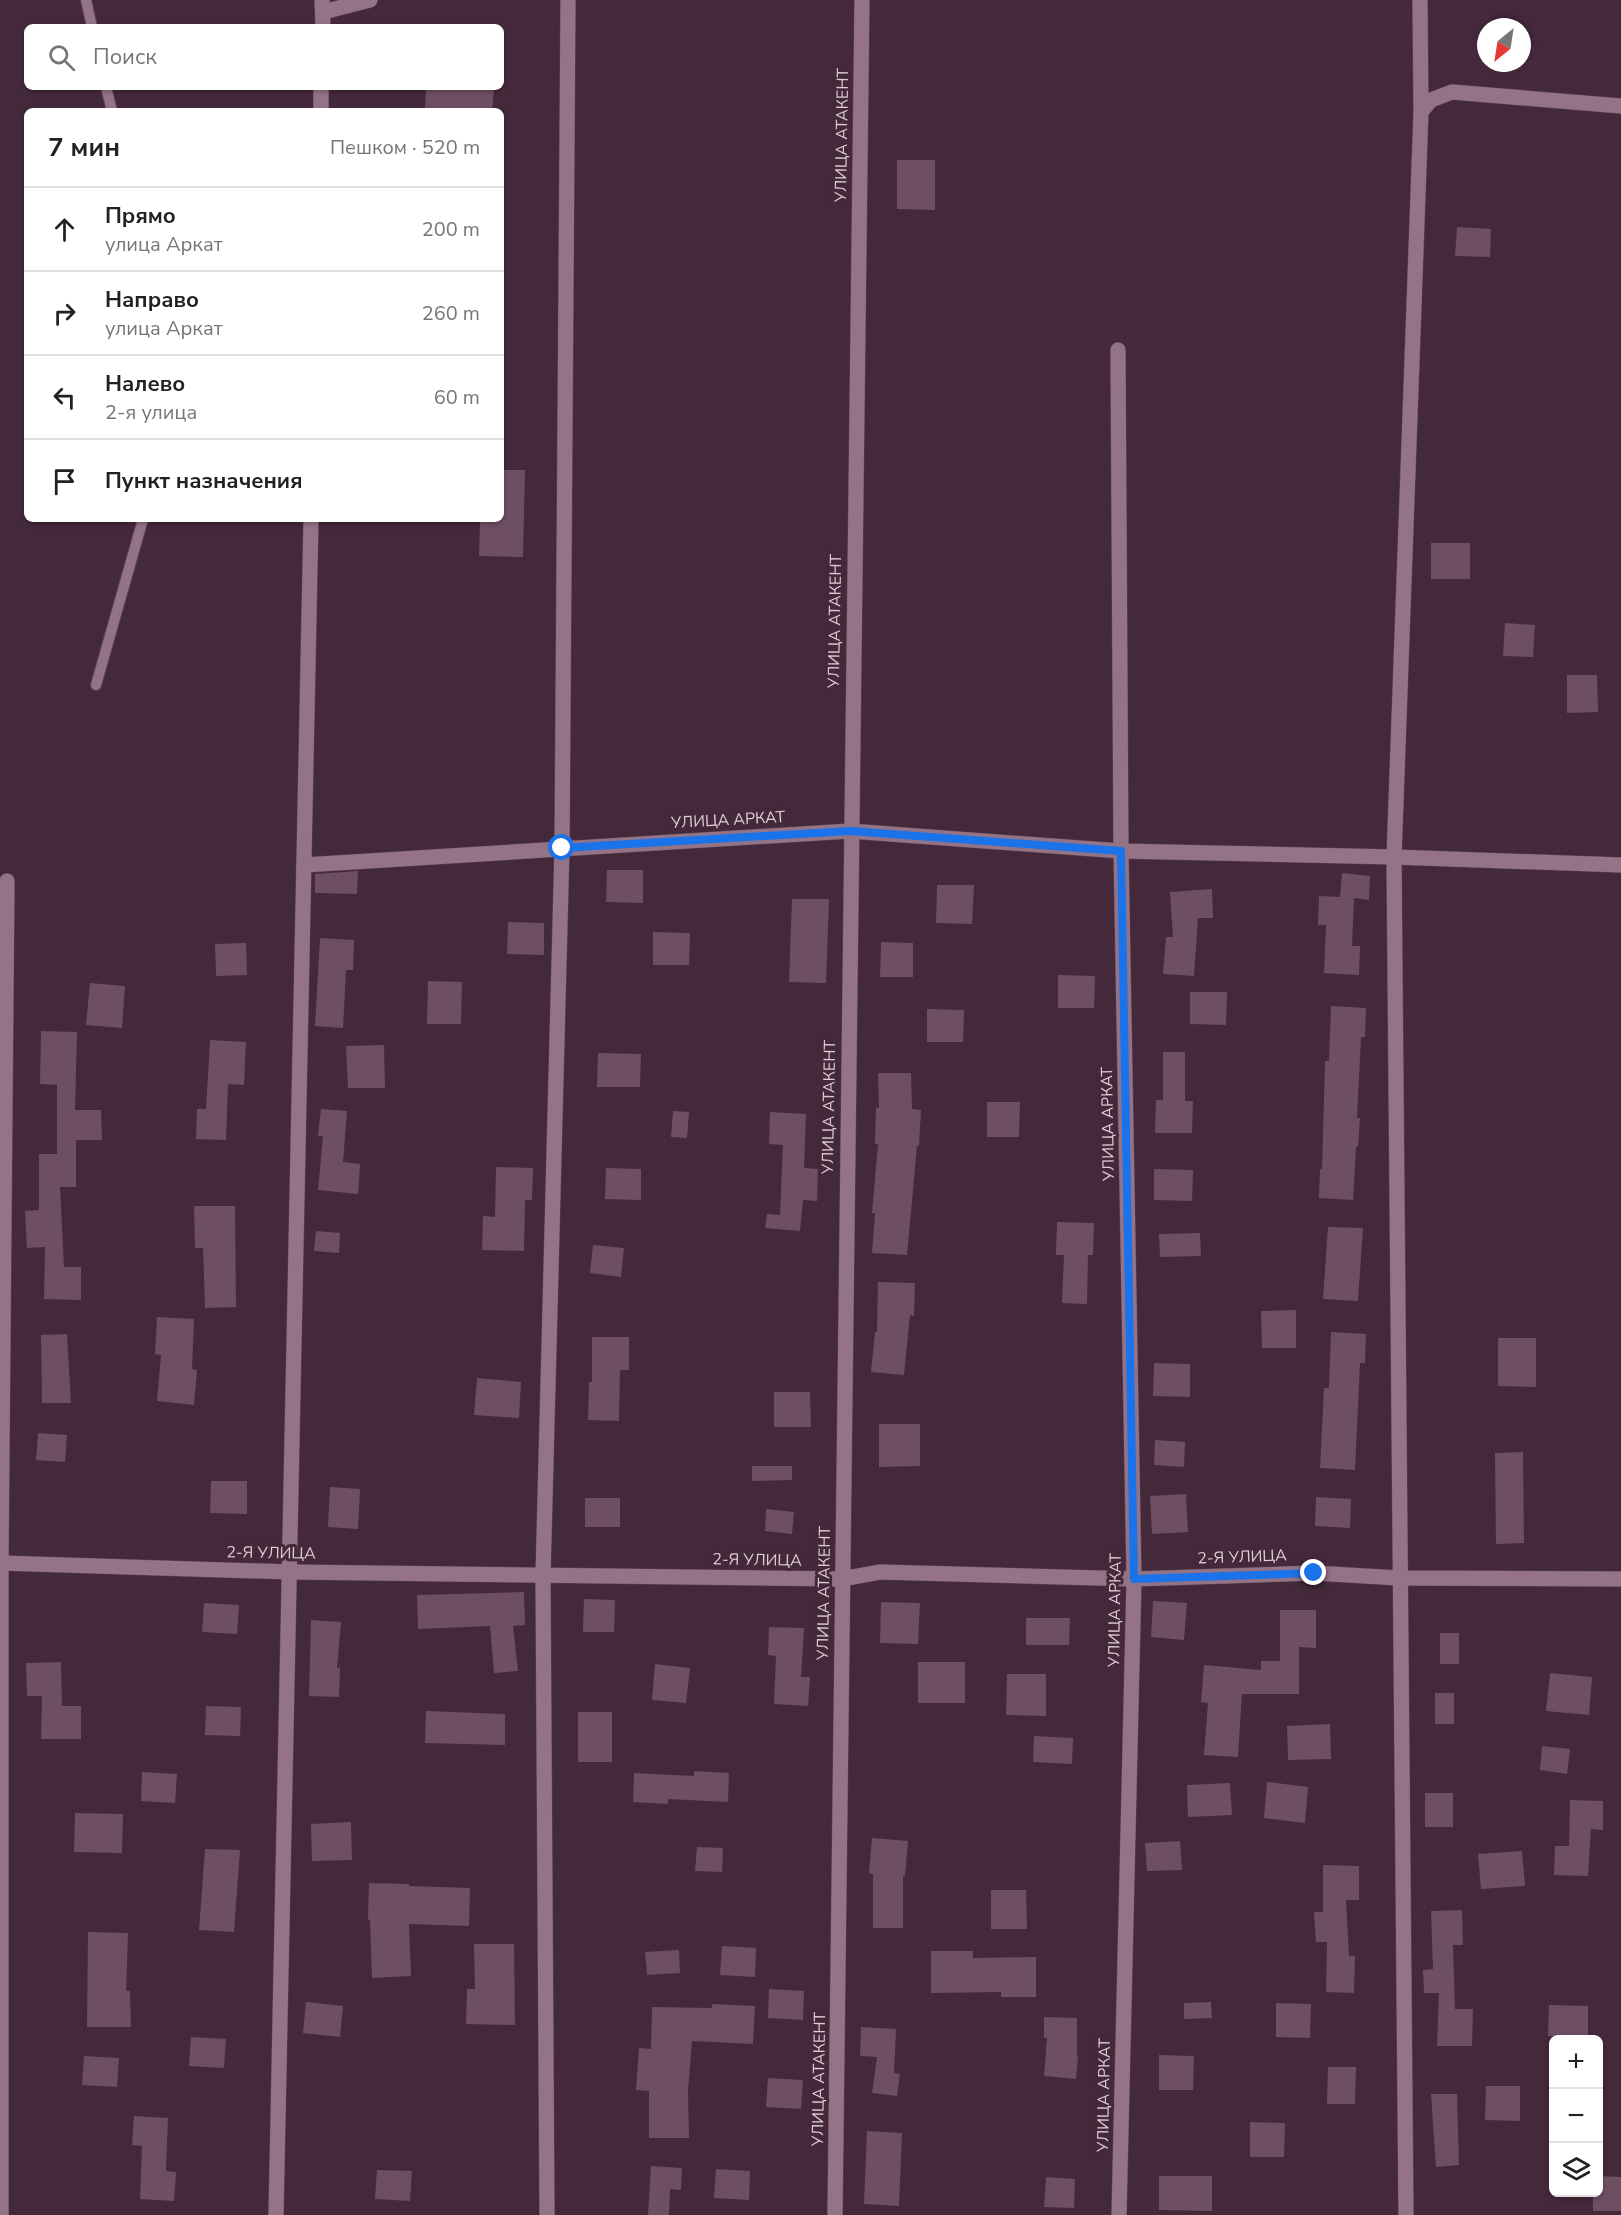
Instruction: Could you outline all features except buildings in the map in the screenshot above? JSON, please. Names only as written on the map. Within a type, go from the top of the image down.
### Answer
[{"type":"street","points":[[322,13],[370,0]]},
{"type":"street","points":[[547,2215],[543,1576],[562,848],[568,0]]},
{"type":"street","name":"УЛИЦА АТАКЕНТ","points":[[835,2215],[850,831],[862,0]]},
{"type":"street","points":[[1406,2215],[1394,857],[1421,112],[1420,0]]},
{"type":"street","points":[[321,90],[321,108]]},
{"type":"street","points":[[1421,112],[1431,100],[1452,92],[1621,106]]},
{"type":"street","points":[[1118,350],[1121,851],[1621,864]]},
{"type":"street","points":[[276,2215],[312,522]]},
{"type":"street","name":"УЛИЦА АРКАТ","points":[[304,865],[850,831],[1121,851],[1134,1579],[1119,2215]]},
{"type":"street","points":[[1,2215],[0,1563],[8,881]]},
{"type":"street","name":"2-Я УЛИЦА","points":[[0,1563],[291,1572],[842,1579],[880,1572],[1134,1579],[1314,1573],[1399,1578],[1621,1579]]},
{"type":"lane","points":[[86,0],[91,24]]},
{"type":"lane","points":[[107,90],[111,108]]},
{"type":"lane","points":[[96,685],[142,522]]},
{"type":"route","points":[[562,848],[850,831],[1121,851],[1134,1579],[1314,1573]]}]
